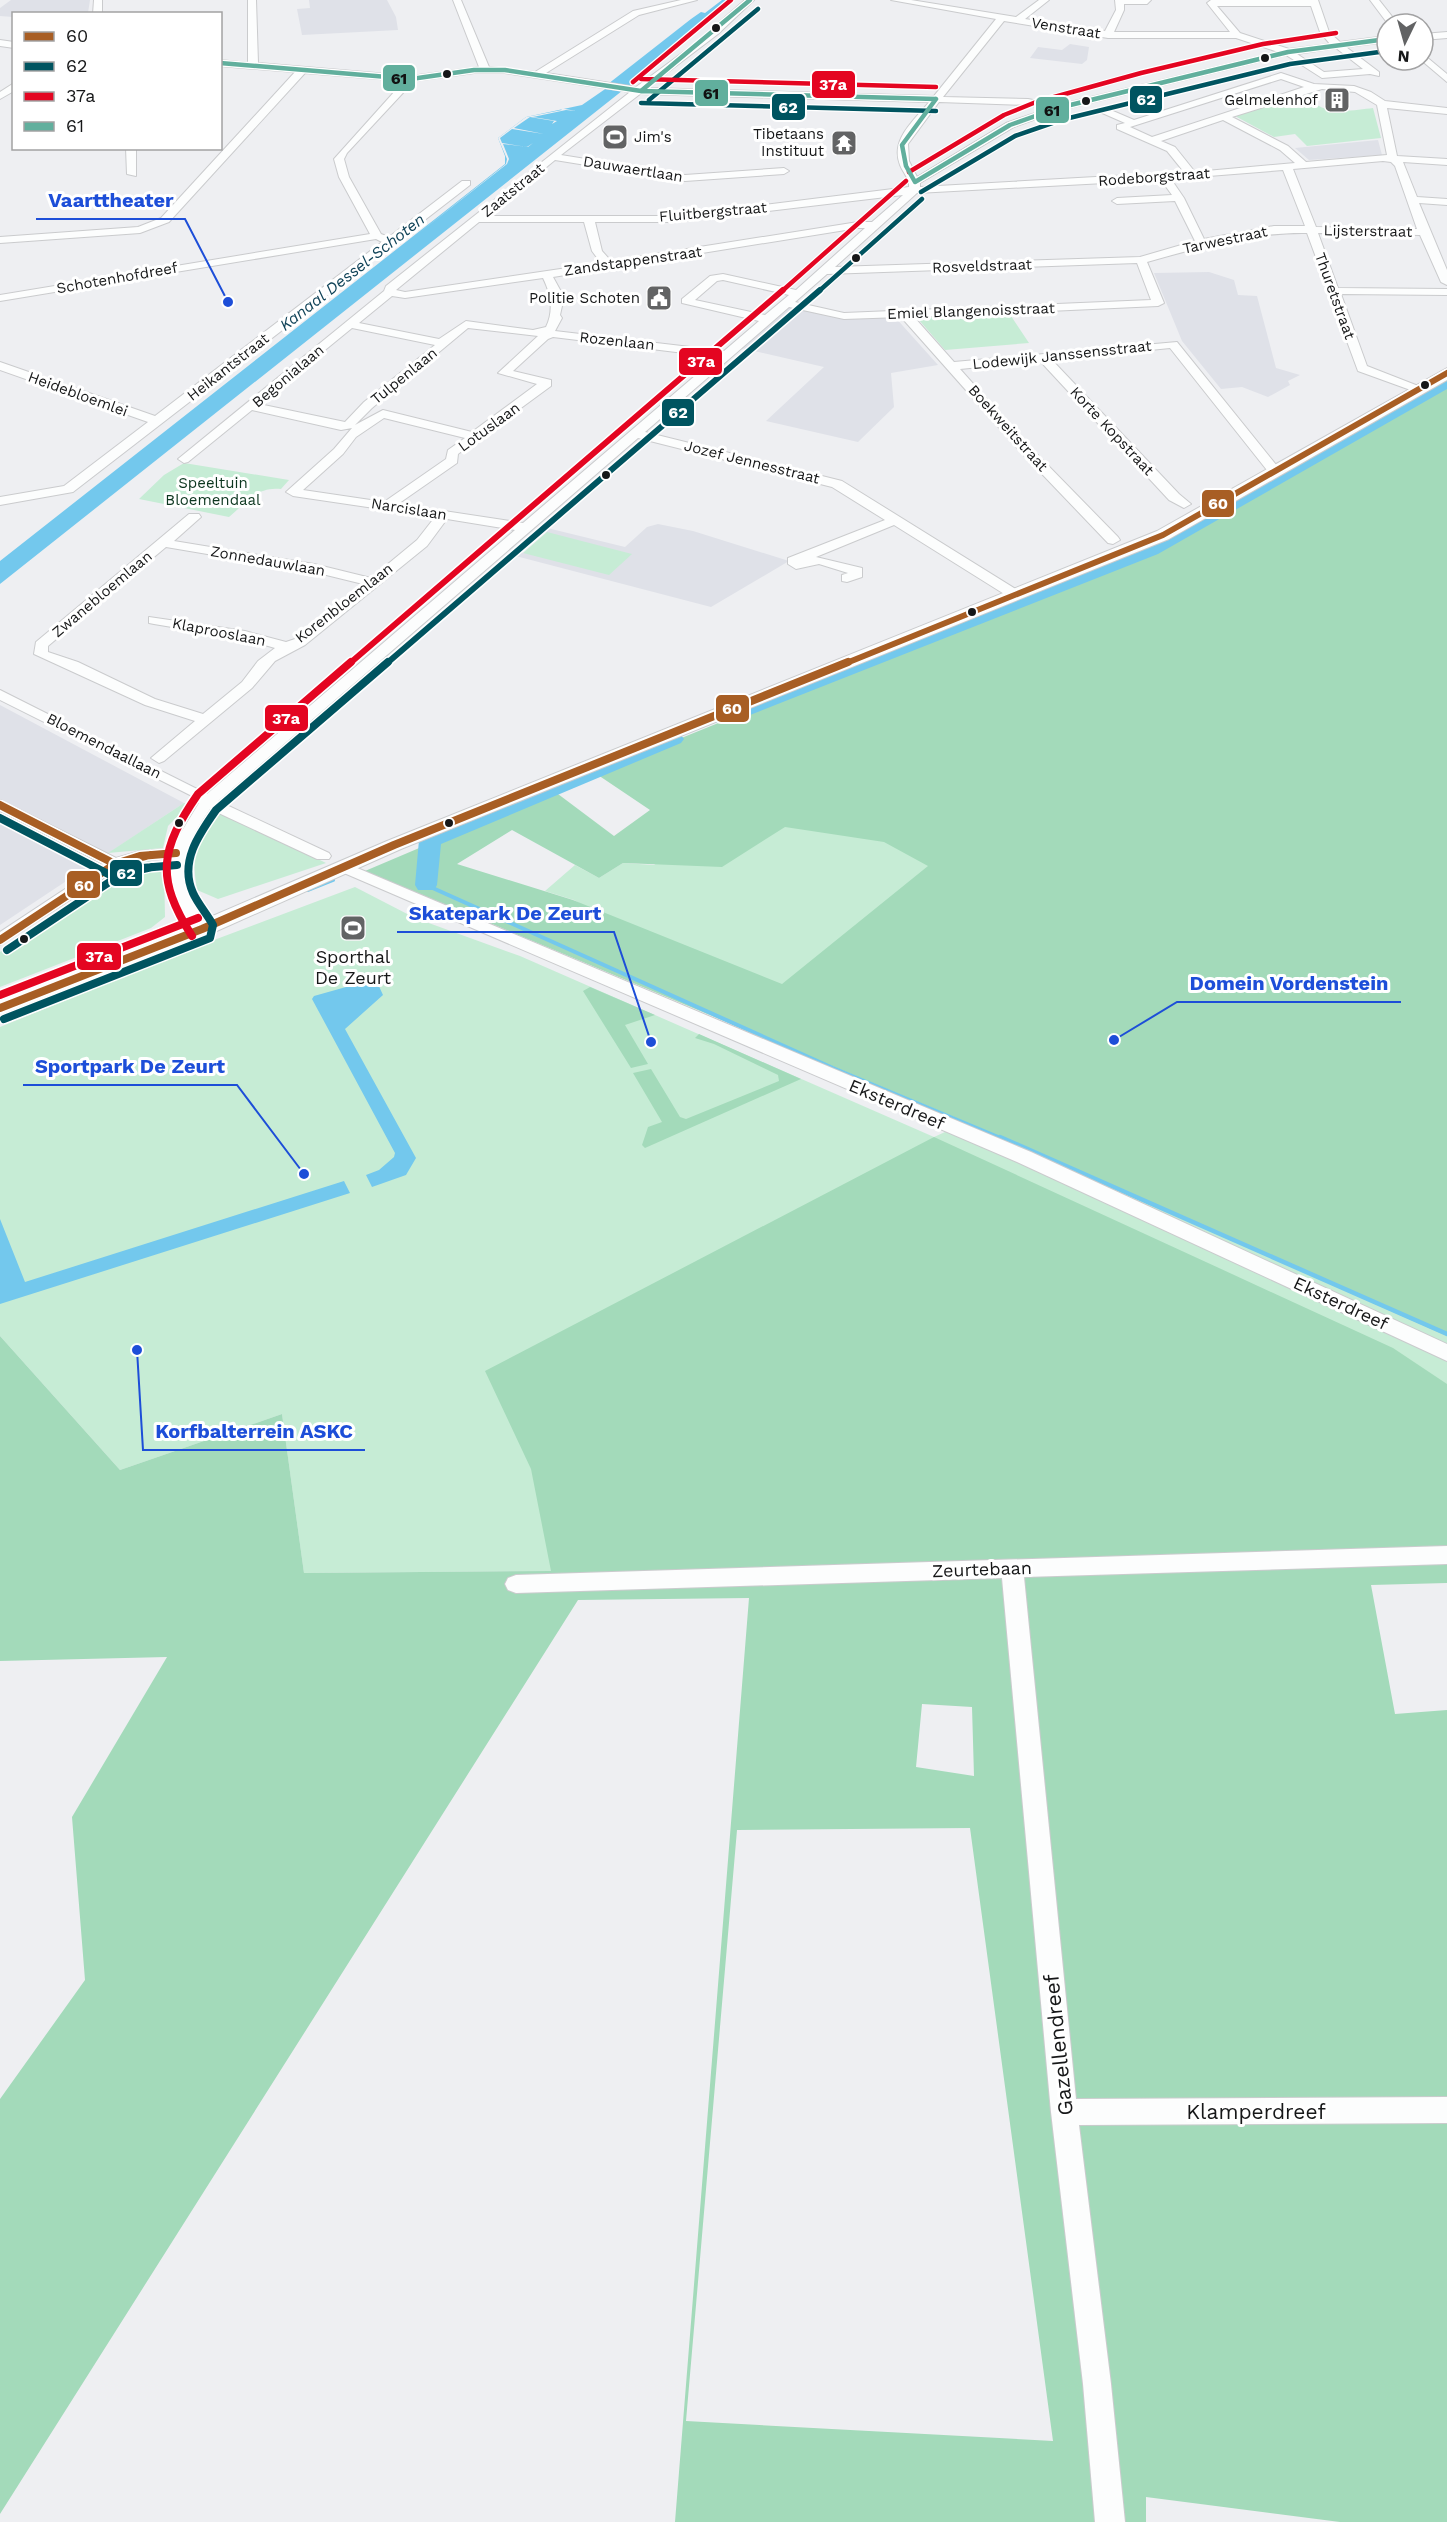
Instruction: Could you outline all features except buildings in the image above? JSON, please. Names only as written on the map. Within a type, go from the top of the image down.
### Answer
[{"type":"main road","points":[[0,999],[343,867],[1163,535],[1447,373]]},
{"type":"main road","points":[[0,1008],[198,924]]},
{"type":"street","points":[[252,0],[253,66]]},
{"type":"street","points":[[457,0],[485,70]]},
{"type":"street","points":[[540,75],[636,13],[693,0]]},
{"type":"street","points":[[632,90],[750,0]]},
{"type":"street","name":"Venstraat","points":[[895,0],[1108,35],[1165,37],[1237,34]]},
{"type":"street","points":[[951,10],[965,0]]},
{"type":"street","points":[[1017,21],[1046,0]]},
{"type":"street","points":[[1374,0],[1384,12]]},
{"type":"street","points":[[1108,35],[1120,10],[1119,1],[1147,1]]},
{"type":"street","points":[[1371,95],[1370,90],[1381,82],[1373,72],[1327,36],[1315,2],[1211,3],[1218,15],[1237,34],[1288,52],[1322,78],[1355,88],[1371,95],[1382,104],[1447,111]]},
{"type":"street","points":[[915,186],[906,166],[902,144],[1002,18]]},
{"type":"street","points":[[516,526],[635,433],[727,355],[796,293],[825,271],[915,186],[1010,125],[1058,108],[1288,52],[1375,40]]},
{"type":"street","points":[[222,63],[411,79],[485,70],[540,75],[632,90],[1028,102],[1058,108]]},
{"type":"street","points":[[1435,68],[1447,79]]},
{"type":"street","points":[[0,240],[140,230],[158,224],[165,220],[302,70]]},
{"type":"street","points":[[1157,138],[1313,87],[1322,78],[1373,72]]},
{"type":"street","points":[[1192,175],[1171,149],[1157,138],[1121,127],[1281,76],[1313,87]]},
{"type":"street","points":[[390,240],[377,236],[344,177],[339,159],[411,79]]},
{"type":"street","name":"Zaatstraat","points":[[390,292],[390,288],[603,117],[632,90]]},
{"type":"street","points":[[1382,104],[1393,158],[1399,162],[1424,232],[1441,252],[1447,282]]},
{"type":"street","points":[[1103,111],[1132,124]]},
{"type":"street","points":[[1224,117],[1275,143],[1304,165]]},
{"type":"street","points":[[131,150],[132,174]]},
{"type":"street","name":"Dauwaertlaan","points":[[554,157],[685,178],[784,171]]},
{"type":"street","name":"Rodeborgstraat","points":[[915,186],[1164,177],[1393,158],[1447,162]]},
{"type":"street","name":"Thuretstraat","points":[[1286,167],[1362,368],[1420,389]]},
{"type":"street","points":[[1164,177],[1179,198],[1202,243]]},
{"type":"street","name":"Heikantstraat","points":[[0,501],[63,491],[157,422],[466,183]]},
{"type":"street","name":"Fluitbergstraat","points":[[476,219],[485,221],[588,218],[676,219],[915,186]]},
{"type":"street","points":[[1117,201],[1179,198]]},
{"type":"street","points":[[1414,200],[1447,202]]},
{"type":"street","points":[[588,218],[597,251],[608,265]]},
{"type":"street","name":"Zandstappenstraat","points":[[390,292],[405,295],[858,225],[875,225]]},
{"type":"street","name":"Tarwestraat","points":[[1141,260],[1202,243],[1274,229],[1311,230]]},
{"type":"street","name":"Lijsterstraat","points":[[1311,230],[1424,232]]},
{"type":"street","name":"Schotenhofdreef","points":[[0,298],[377,236]]},
{"type":"street","name":"Rosveldstraat","points":[[825,271],[1141,260]]},
{"type":"street","name":"Emiel Blangenoisstraat","points":[[785,303],[844,316],[1158,303],[1141,260]]},
{"type":"street","points":[[546,274],[558,297],[554,316],[556,318],[547,334]]},
{"type":"street","points":[[766,319],[686,301],[714,278],[723,277],[796,293]]},
{"type":"street","points":[[1332,291],[1447,292]]},
{"type":"street","name":"Begonialaan","points":[[184,459],[252,406],[273,386],[353,325],[390,292]]},
{"type":"street","name":"Boekweitstraat","points":[[905,314],[1023,447],[1113,540]]},
{"type":"street","name":"Rozenlaan","points":[[466,324],[727,355]]},
{"type":"street","name":"Tulpenlaan","points":[[252,406],[349,426],[368,405],[466,324]]},
{"type":"street","points":[[353,325],[441,343]]},
{"type":"street","name":"Lotuslaan","points":[[387,506],[416,483],[429,478],[452,460],[452,453],[477,437],[548,383],[504,373],[547,334]]},
{"type":"street","points":[[198,924],[176,886],[176,853],[182,839],[207,802],[516,526],[654,399],[660,397],[688,374],[709,352],[732,334],[747,336]]},
{"type":"street","name":"Lodewijk Janssensstraat","points":[[951,366],[1173,344],[1275,471]]},
{"type":"street","name":"Korte Kopstraat","points":[[1042,356],[1174,497],[1184,504]]},
{"type":"street","name":"Heidebloemlei","points":[[0,366],[157,422]]},
{"type":"street","points":[[0,380],[26,375]]},
{"type":"street","name":"Tulpenlaan","points":[[293,492],[357,432],[383,414],[477,437]]},
{"type":"street","name":"Jozef Jennesstraat","points":[[635,433],[827,481],[896,520],[1014,594]]},
{"type":"street","name":"Narcislaan","points":[[293,492],[516,526]]},
{"type":"street","name":"Korenbloemlaan","points":[[159,758],[247,685],[257,671],[284,646],[300,642],[371,582],[422,543],[444,515]]},
{"type":"street","name":"Zwanebloemlaan","points":[[194,517],[41,645],[41,654],[73,665],[150,702],[204,719]]},
{"type":"street","points":[[847,578],[857,574],[857,571],[813,558],[815,550],[896,520]]},
{"type":"street","name":"Zonnedauwlaan","points":[[164,543],[314,568],[371,582]]},
{"type":"street","name":"Klaprooslaan","points":[[154,620],[245,635],[284,646]]},
{"type":"street","name":"Bloemendaallaan","points":[[0,694],[195,792],[207,802]]},
{"type":"street","points":[[207,802],[323,856]]},
{"type":"street","points":[[0,805],[114,864]]},
{"type":"street","points":[[0,940],[114,864],[140,856],[176,853]]},
{"type":"street","name":"Eksterdreef","points":[[343,867],[1024,1157],[1447,1353]]},
{"type":"street","name":"Zeurtebaan","points":[[516,1584],[1447,1555]]},
{"type":"street","name":"Gazellendreef","points":[[1012,1568],[1064,2112],[1097,2384],[1110,2522]]},
{"type":"street","name":"Klamperdreef","points":[[1064,2112],[1447,2110]]},
{"type":"shaded area","points":[[11,0],[90,0],[88,12],[12,12],[12,17],[0,16],[0,8]]},
{"type":"shaded area","points":[[309,0],[387,0],[396,17],[398,30],[302,35],[297,9],[310,8]]},
{"type":"shaded area","points":[[1070,44],[1089,47],[1087,60],[1082,64],[1030,58],[1038,47],[1062,50]]},
{"type":"shaded area","points":[[1378,140],[1382,155],[1309,160],[1295,148]]},
{"type":"shaded area","points":[[1209,272],[1234,280],[1238,295],[1257,296],[1276,368],[1300,375],[1288,381],[1290,385],[1268,397],[1242,387],[1221,389],[1182,341],[1154,273]]},
{"type":"shaded area","points":[[787,306],[843,319],[894,316],[938,365],[891,373],[894,407],[858,442],[766,421],[824,367],[741,348]]},
{"type":"shaded area","points":[[658,524],[693,531],[789,561],[711,607],[508,554],[513,550],[524,553],[547,533],[536,529],[539,526],[625,547],[647,527]]},
{"type":"shaded area","points":[[0,705],[184,803],[0,925]]},
{"type":"green space","points":[[1306,92],[1317,96],[1313,101],[1325,109],[1341,111],[1373,108],[1381,138],[1307,146],[1295,134],[1274,137],[1235,116]]},
{"type":"green space","points":[[1009,313],[1029,343],[945,350],[919,320],[925,315]]},
{"type":"green space","points":[[1447,380],[1447,1336],[954,1117],[365,871],[554,791],[614,836],[650,810],[595,773],[1147,549]],"holes":[[[785,827],[884,842],[928,866],[782,984],[573,900],[457,864],[512,830],[599,878],[623,863],[722,867]]]},
{"type":"green space","points":[[1447,386],[1447,1537],[552,1571],[304,1573],[282,1414],[120,1470],[0,1336],[0,1027],[214,940],[355,887],[415,918],[520,956],[934,1137],[967,1122],[574,900],[545,891],[575,865],[599,878],[623,863],[654,865],[1171,541]]},
{"type":"green space","name":"Speeltuin Bloemendaal","points":[[184,463],[289,480],[281,489],[258,493],[229,517],[139,499],[164,475]]},
{"type":"green space","points":[[547,532],[632,554],[609,575],[523,553]]},
{"type":"green space","points":[[184,803],[190,804],[168,826],[163,848],[108,853]]},
{"type":"green space","points":[[222,812],[326,863],[218,899],[197,890],[194,865],[197,847],[205,831]]},
{"type":"green space","points":[[149,861],[164,866],[165,917],[151,928],[0,987],[0,952],[129,866]]},
{"type":"green space","points":[[590,987],[655,1015],[625,1025],[648,1064],[631,1068],[583,991]]},
{"type":"green space","points":[[699,1034],[801,1079],[645,1148],[642,1145],[648,1127],[662,1122],[633,1073],[651,1069],[680,1117],[686,1119],[779,1081],[778,1075],[714,1044],[695,1038]]},
{"type":"green space","points":[[934,1137],[1393,1348],[1447,1384],[1447,1583],[1371,1585],[1395,1714],[1447,1710],[1447,2522],[1340,2522],[1146,2497],[1146,2522],[675,2522],[749,1598],[578,1600],[0,2514],[0,2099],[85,1980],[72,1817],[167,1657],[0,1661],[0,1336],[120,1470],[282,1414],[304,1573],[551,1571],[531,1469],[485,1371]],"holes":[[[922,1704],[972,1707],[974,1776],[916,1767]],[[970,1828],[1053,2441],[686,2421],[737,1830]]]},
{"type":"water","points":[[722,0],[729,0],[713,13],[717,15],[714,18],[0,584],[0,561],[505,164],[505,156],[498,138],[526,117],[582,105],[611,85],[608,84],[691,19],[701,12],[705,13]]},
{"type":"water","points":[[371,980],[377,982],[383,995],[345,1029],[416,1158],[406,1175],[372,1187],[366,1175],[379,1170],[394,1157],[395,1153],[312,999],[314,996]]},
{"type":"water","points":[[344,1181],[350,1193],[0,1304],[0,1219],[25,1282]]},
{"type":"pier","points":[[560,108],[576,111],[566,110],[533,117],[557,121],[552,124],[554,121],[530,117],[514,128],[544,134],[512,129],[500,138],[502,143],[524,147],[503,144],[509,159],[507,164],[415,236],[506,164],[507,159],[498,138],[526,117],[562,110]]},
{"type":"waterway","points":[[723,719],[1151,550],[1447,382]]},
{"type":"waterway","points":[[426,885],[430,840],[503,812],[674,739]]},
{"type":"waterway","points":[[308,890],[333,880]]},
{"type":"waterway","points":[[426,885],[833,1068],[1003,1139]]},
{"type":"waterway","points":[[1000,1137],[1447,1334]]},
{"type":"transit line","name":"37a","points":[[633,82],[731,0]]},
{"type":"transit line","name":"61","points":[[641,91],[750,0]]},
{"type":"transit line","name":"62","points":[[649,100],[758,9]]},
{"type":"transit line","name":"37a","points":[[909,172],[1004,115],[1036,102],[1141,73],[1263,44],[1336,33]]},
{"type":"transit line","name":"61","points":[[936,99],[902,145],[906,166],[915,182],[1010,125],[1058,108],[1288,52],[1375,41]]},
{"type":"transit line","name":"62","points":[[921,192],[1015,136],[1061,120],[1290,64],[1375,53]]},
{"type":"transit line","name":"61","points":[[222,63],[411,79],[474,70],[505,70],[641,91],[936,99]]},
{"type":"transit line","name":"37a","points":[[641,79],[936,87]]},
{"type":"transit line","name":"62","points":[[641,103],[936,111]]},
{"type":"transit line","name":"37a","points":[[192,936],[170,897],[165,864],[175,831],[198,794],[816,262],[906,181]]},
{"type":"transit line","name":"62","points":[[4,1019],[210,938],[213,925],[193,893],[188,870],[192,849],[216,810],[832,280],[922,199]]},
{"type":"transit line","name":"60","points":[[0,1008],[202,929],[394,845],[1163,535],[1447,373]]},
{"type":"transit line","name":"60","points":[[0,805],[115,864],[150,855]]},
{"type":"transit line","name":"62","points":[[0,818],[112,876],[152,867]]},
{"type":"transit line","name":"60","points":[[0,940],[115,864],[140,856],[176,853]]},
{"type":"transit line","name":"62","points":[[7,950],[120,875],[142,868],[177,865]]},
{"type":"transit line","name":"37a","points":[[0,995],[198,918]]},
{"type":"place","name":"Gelmelenhof","points":[[1337,100]]},
{"type":"place","name":"Jim's","points":[[615,137]]},
{"type":"place","name":"Tibetaans Instituut","points":[[844,143]]},
{"type":"place","name":"Politie Schoten","points":[[659,298]]},
{"type":"place","name":"Vaarttheater","points":[[228,302]]},
{"type":"place","name":"Sporthal De Zeurt","points":[[353,928]]},
{"type":"place","name":"Domein Vordenstein","points":[[1114,1040]]},
{"type":"place","name":"Skatepark De Zeurt","points":[[651,1042]]},
{"type":"place","name":"Sportpark De Zeurt","points":[[304,1174]]},
{"type":"place","name":"Korfbalterrein ASKC","points":[[137,1350]]},
{"type":"water label","name":"Kanaal Dessel-Schoten","points":[[352,272]]}]
